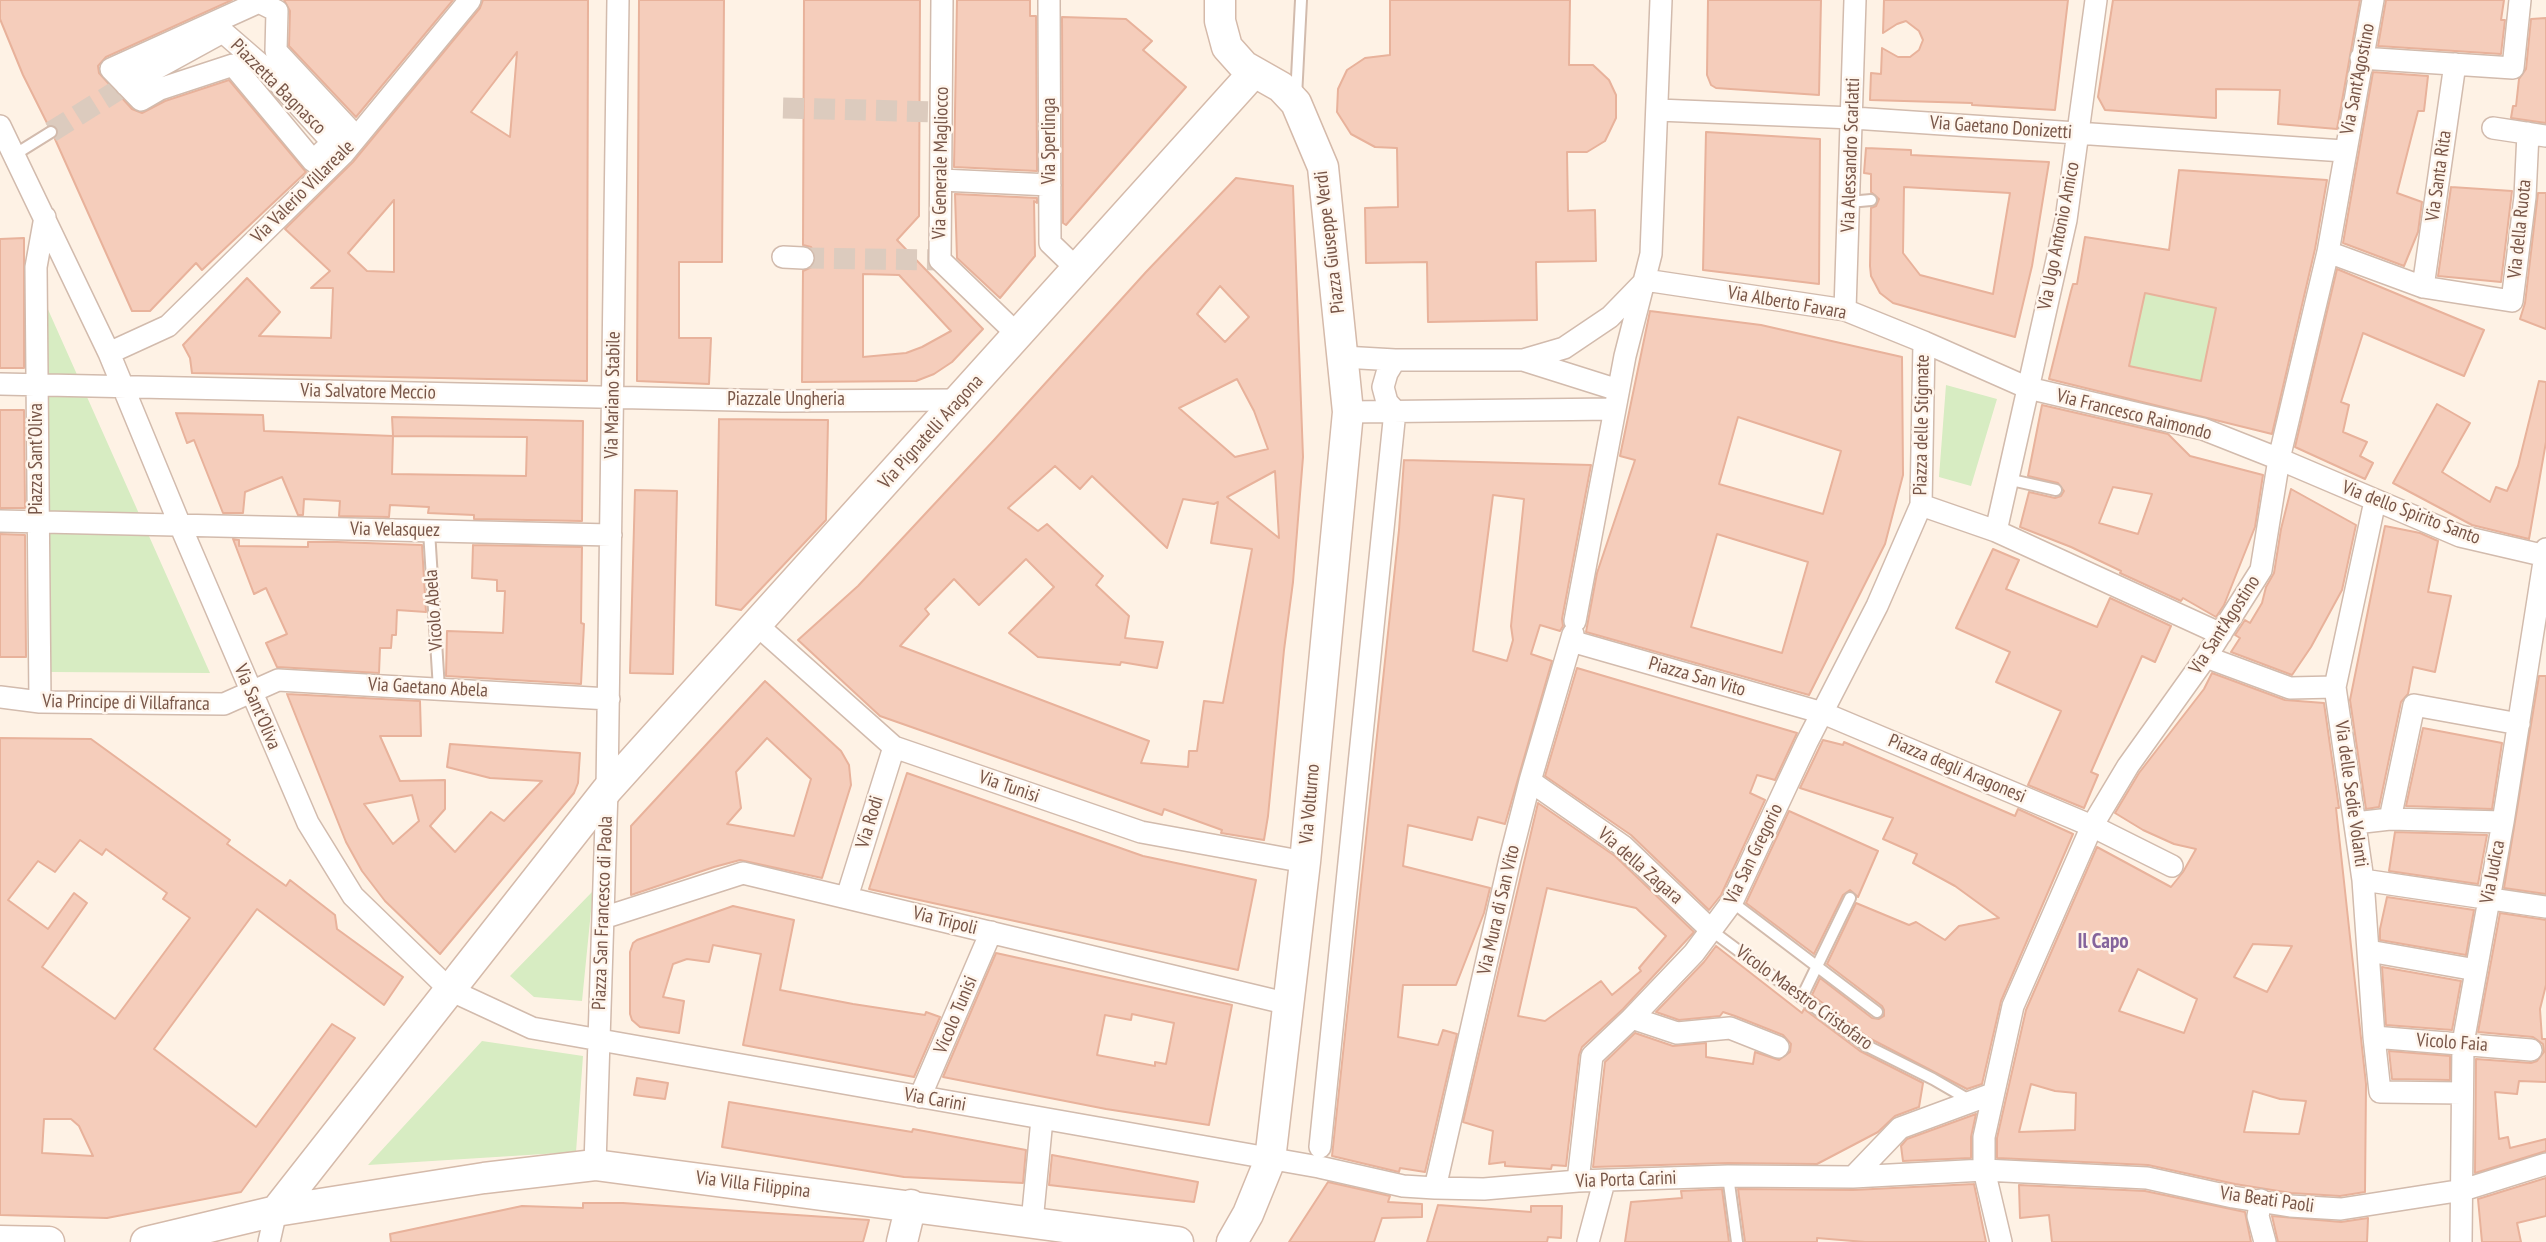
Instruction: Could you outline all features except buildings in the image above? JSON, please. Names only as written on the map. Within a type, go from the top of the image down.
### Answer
[{"type":"street","name":"Via Valerio Villareale","points":[[109,353],[168,326],[338,148],[470,0]]},
{"type":"street","name":"Via Mariano Stabile","points":[[607,790],[618,0]]},
{"type":"street","name":"Via Generale Magliocco","points":[[942,0],[940,260],[1018,335]]},
{"type":"street","name":"Via Sperlinga","points":[[1049,0],[1050,243],[1077,269]]},
{"type":"street","name":"Piazza Giuseppe Verdi","points":[[1220,0],[1220,21],[1227,47],[1235,59],[1281,87],[1296,103],[1323,167],[1343,357]]},
{"type":"street","points":[[1343,357],[1395,360],[1523,359],[1564,348],[1610,317],[1645,280],[1651,254],[1661,0]]},
{"type":"street","name":"Via Alessandro Scarlatti","points":[[1845,310],[1856,0]]},
{"type":"street","name":"Via Ugo Antonio Amico","points":[[2028,388],[2066,220],[2096,0]]},
{"type":"street","name":"Via Sant'Agostino","points":[[1999,1233],[1984,1170],[1983,1137],[2013,1006],[2092,826],[2128,766],[2206,657],[2261,570],[2279,459],[2328,252],[2373,0]]},
{"type":"street","points":[[2361,58],[2513,68],[2520,0]]},
{"type":"street","name":"Piazzetta Bagnasco","points":[[258,2],[274,5],[277,11],[276,51],[348,128],[338,148],[313,161],[233,65],[160,89],[141,100],[111,69],[258,2]]},
{"type":"street","points":[[126,85],[274,5]]},
{"type":"street","points":[[268,71],[274,5]]},
{"type":"street","name":"Piazzetta Bagnasco","points":[[223,32],[268,71],[338,148]]},
{"type":"street","name":"Via Santa Rita","points":[[2423,287],[2455,64]]},
{"type":"street","name":"Via Pignatelli Aragona","points":[[607,790],[1254,72]]},
{"type":"street","name":"Via Gaetano Donizetti","points":[[1657,110],[1853,118],[2344,151]]},
{"type":"street","points":[[0,127],[123,386]]},
{"type":"street","points":[[2493,128],[2537,134]]},
{"type":"street","name":"Via della Ruota","points":[[2328,252],[2423,287],[2512,300],[2536,198],[2537,134]]},
{"type":"street","points":[[941,180],[1050,185]]},
{"type":"street","name":"Piazza Sant'Oliva","points":[[40,702],[36,267],[45,217]]},
{"type":"street","name":"Via Alberto Favara","points":[[1645,280],[1845,310],[1924,342]]},
{"type":"street","name":"Via Mura di San Vito","points":[[1435,1188],[1530,781],[1573,632],[1625,356],[1645,280]]},
{"type":"street","name":"Piazza delle Stigmate","points":[[1996,531],[1921,505],[1924,342],[2028,388]]},
{"type":"street","name":"Via Volturno","points":[[1232,1242],[1251,1207],[1270,1160],[1305,862],[1348,412],[1343,357]]},
{"type":"street","points":[[1523,359],[1616,400]]},
{"type":"street","points":[[1320,1147],[1395,411],[1387,402],[1383,387],[1395,360]]},
{"type":"street","name":"Via Salvatore Meccio","points":[[0,384],[613,398]]},
{"type":"street","name":"Via Sant'Oliva","points":[[123,386],[250,692],[308,823],[354,896],[450,990],[532,1028],[599,1041]]},
{"type":"street","points":[[2028,388],[1996,531],[2221,634]]},
{"type":"street","name":"Via Francesco Raimondo","points":[[2028,388],[2203,429],[2279,459]]},
{"type":"street","name":"Piazzale Ungheria","points":[[613,398],[959,400]]},
{"type":"street","points":[[1348,412],[1616,400]]},
{"type":"street","name":"Via dello Spirito Santo","points":[[2279,459],[2460,536],[2546,554]]},
{"type":"street","name":"Via delle Sedie Volanti","points":[[2375,501],[2334,687],[2363,880],[2380,1092],[2462,1093]]},
{"type":"street","name":"Via San Gregorio","points":[[1578,1181],[1592,1056],[1632,1018],[1712,932],[1732,902],[1877,606],[1921,505]]},
{"type":"street","name":"Via Velasquez","points":[[0,521],[611,535]]},
{"type":"street","name":"Via Judica","points":[[2461,1242],[2463,1043],[2518,724],[2539,644],[2546,554]]},
{"type":"street","name":"Via Tunisi","points":[[757,625],[894,747],[1141,832],[1305,862]]},
{"type":"street","name":"Piazza San Vito","points":[[1573,632],[1823,713]]},
{"type":"street","points":[[2206,657],[2290,688],[2334,687]]},
{"type":"street","name":"Via Gaetano Abela","points":[[250,692],[278,680],[609,699]]},
{"type":"street","name":"Via Principe di Villafranca","points":[[0,697],[40,702],[223,704],[250,692]]},
{"type":"street","points":[[2390,819],[2414,705],[2518,724]]},
{"type":"street","name":"Piazza degli Aragonesi","points":[[1823,713],[2092,826],[2172,866]]},
{"type":"street","name":"Via Rodi","points":[[847,897],[894,747]]},
{"type":"street","name":"Via della Zagara","points":[[1530,781],[1623,846],[1712,932]]},
{"type":"street","name":"Piazza San Francesco di Paola","points":[[595,1165],[607,790]]},
{"type":"street","name":"Piazza San Francesco di Paola","points":[[276,1211],[607,790]]},
{"type":"street","points":[[2355,823],[2390,819],[2503,822]]},
{"type":"street","name":"Via Tripoli","points":[[603,918],[743,873],[1289,1004]]},
{"type":"street","points":[[2363,880],[2546,906]]},
{"type":"street","name":"Vicolo Tunisi","points":[[920,1097],[991,932]]},
{"type":"street","points":[[2369,951],[2476,970]]},
{"type":"street","points":[[1632,1018],[1677,1033],[1730,1028],[1778,1047]]},
{"type":"street","name":"Vicolo Faia","points":[[2374,1037],[2531,1050]]},
{"type":"street","name":"Via Carini","points":[[599,1041],[1270,1160]]},
{"type":"street","points":[[1853,1177],[1900,1128],[1992,1094]]},
{"type":"street","points":[[1032,1222],[1042,1119]]},
{"type":"street","name":"Via Porta Carini","points":[[1270,1160],[1319,1167],[1403,1186],[1484,1189],[1578,1181],[1728,1175],[1853,1177],[1984,1170]]},
{"type":"street","name":"Via Beati Paoli","points":[[1984,1170],[2147,1178],[2232,1197],[2290,1206],[2341,1209],[2463,1190],[2546,1164]]},
{"type":"street","points":[[146,1242],[276,1211],[484,1178],[595,1165]]},
{"type":"street","name":"Via Villa Filippina","points":[[595,1165],[911,1205],[1032,1222],[1112,1237],[1178,1242]]},
{"type":"street","points":[[1588,1242],[1604,1182]]},
{"type":"street","points":[[2261,1200],[2258,1216],[2264,1242]]},
{"type":"street","points":[[902,1242],[911,1205]]},
{"type":"street","points":[[269,1242],[276,1211]]},
{"type":"street","points":[[0,1241],[49,1242]]},
{"type":"lane","points":[[1296,103],[1301,0]]},
{"type":"lane","points":[[14,155],[51,132]]},
{"type":"lane","points":[[1849,202],[1871,200]]},
{"type":"lane","points":[[2007,479],[2056,490]]},
{"type":"lane","name":"Vicolo Abela","points":[[429,531],[439,689]]},
{"type":"lane","points":[[1802,998],[1850,898]]},
{"type":"lane","points":[[1732,902],[1877,1012]]},
{"type":"lane","name":"Vicolo Maestro Cristofaro","points":[[1712,932],[1865,1045],[1971,1101]]},
{"type":"lane","points":[[1728,1175],[1737,1242]]},
{"type":"green space","points":[[2145,293],[2216,308],[2201,381],[2129,366]]},
{"type":"green space","points":[[46,305],[210,673],[51,672]]},
{"type":"green space","points":[[1946,385],[1997,399],[1971,486],[1939,477]]},
{"type":"green space","points":[[593,891],[582,1001],[534,997],[510,976]]},
{"type":"green space","points":[[482,1041],[583,1056],[576,1152],[368,1165]]},
{"type":"tunnel","points":[[51,132],[126,85]]},
{"type":"tunnel","points":[[783,108],[941,112]]},
{"type":"tunnel","points":[[803,258],[940,260]]},
{"type":"district","name":"Il Capo","points":[[2103,942]]}]
